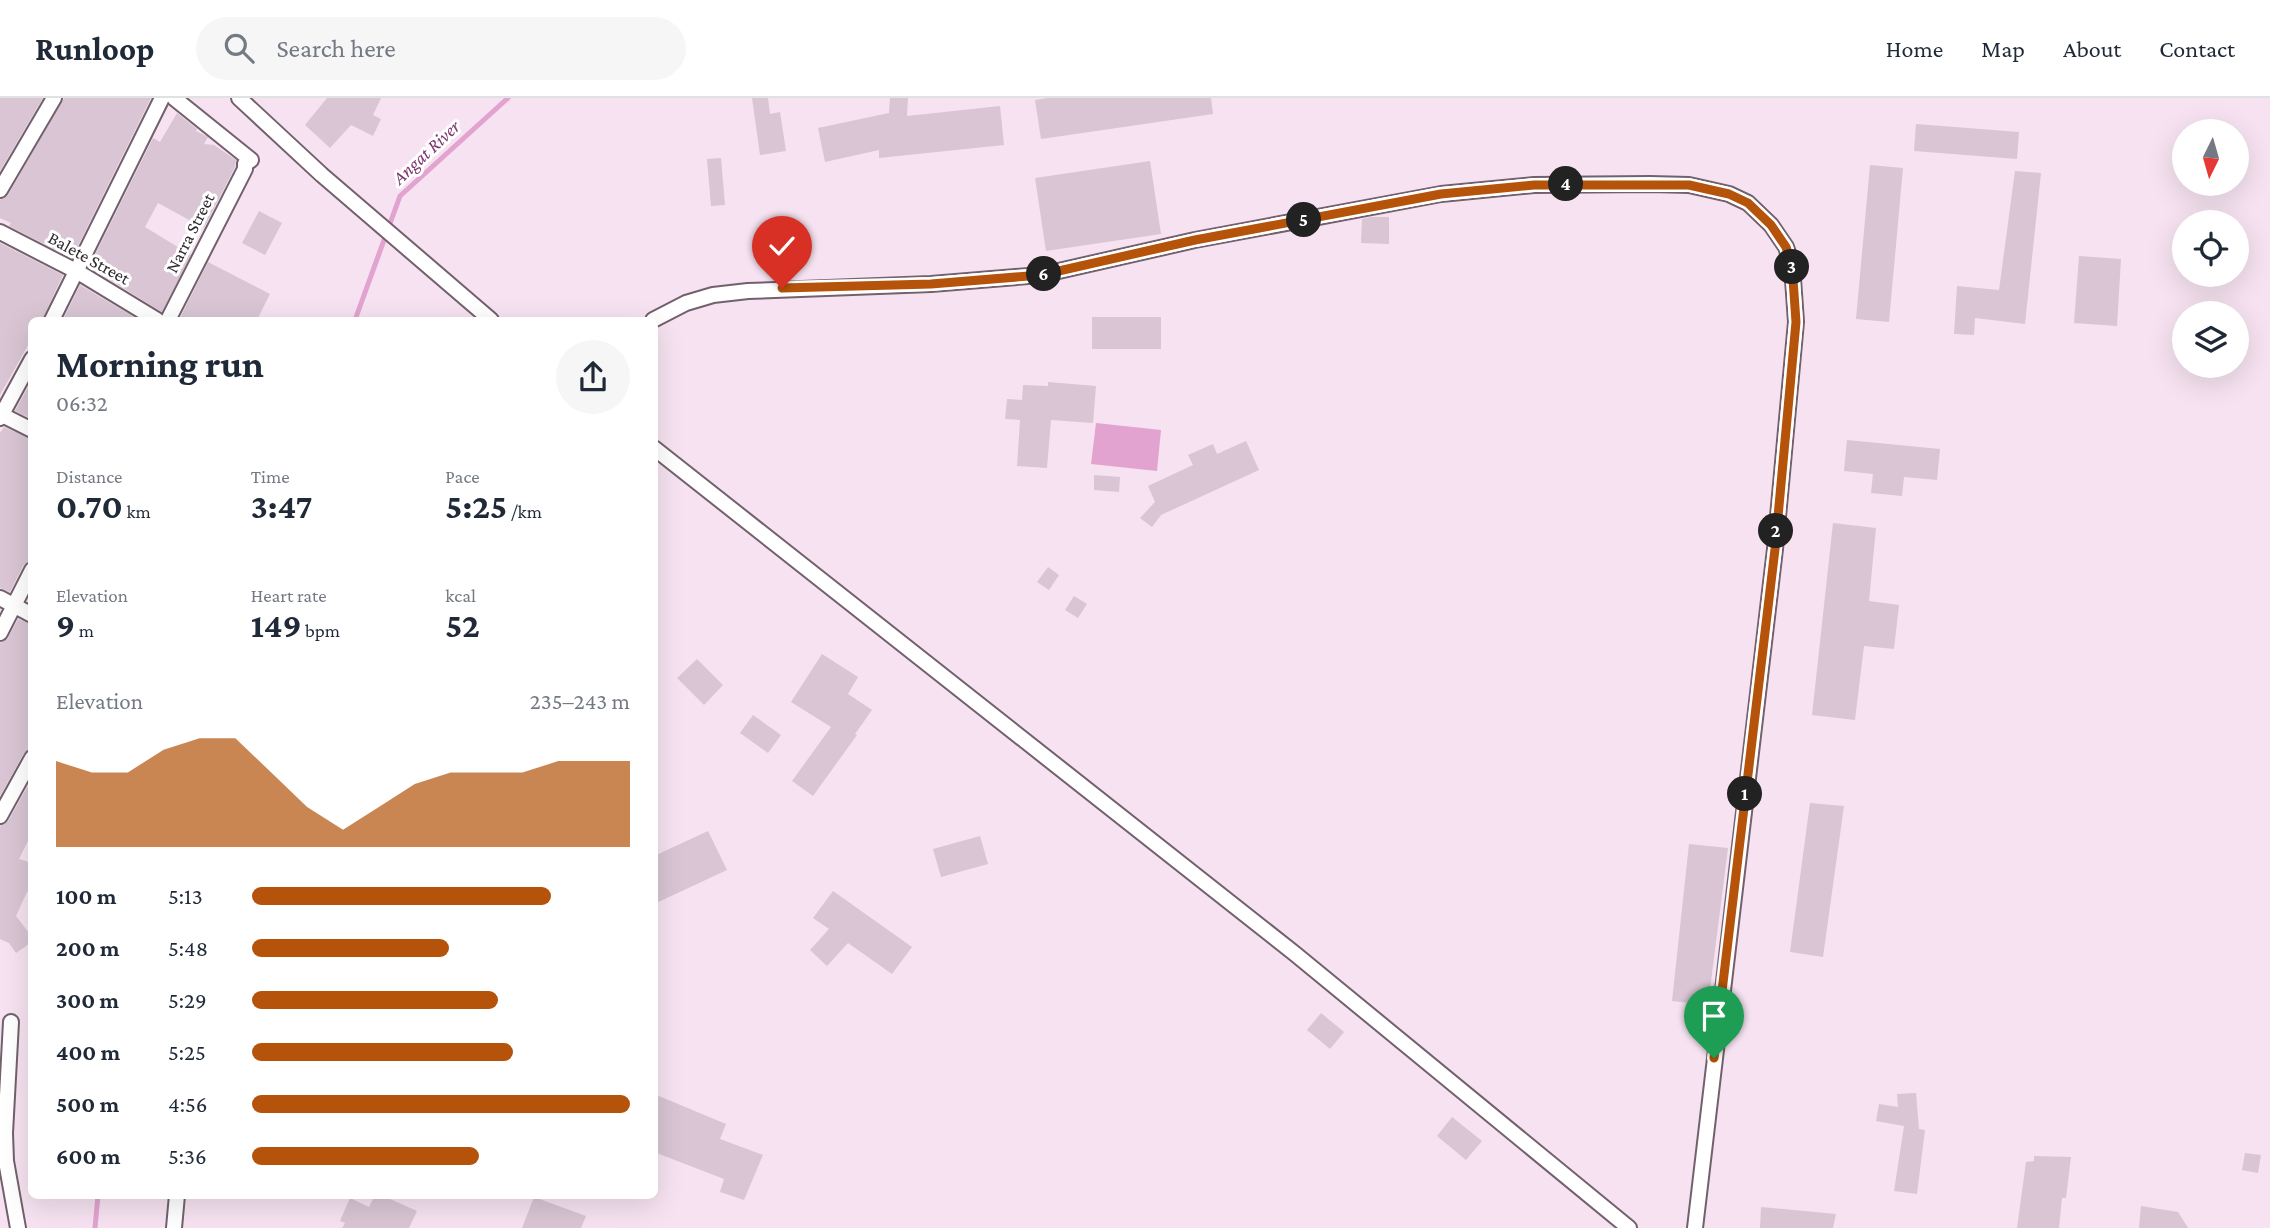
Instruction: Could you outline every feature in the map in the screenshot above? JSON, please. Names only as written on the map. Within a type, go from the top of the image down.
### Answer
[{"type":"street","points":[[0,190],[54,98]]},
{"type":"street","points":[[54,317],[162,98]]},
{"type":"street","name":"Narra Street","points":[[170,317],[245,169],[245,164],[251,160],[174,98]]},
{"type":"street","points":[[239,98],[321,174],[487,317]]},
{"type":"street","points":[[658,317],[686,303],[713,295],[748,291],[931,284],[1041,275],[1195,240],[1441,194],[1534,185],[1689,185],[1729,194],[1748,203],[1771,225],[1786,247],[1792,265],[1796,322],[1775,549],[1695,1228]]},
{"type":"street","name":"Balete Street","points":[[0,232],[78,272],[152,317]]},
{"type":"street","points":[[28,366],[1,416],[28,428]]},
{"type":"street","points":[[658,451],[1294,953],[1629,1228]]},
{"type":"street","points":[[0,633],[28,578]]},
{"type":"street","points":[[0,598],[28,613]]},
{"type":"street","points":[[0,816],[28,765]]},
{"type":"street","points":[[11,1022],[2,1133],[18,1228]]},
{"type":"street","points":[[174,1228],[177,1199]]},
{"type":"shaded area","points":[[1096,423],[1161,430],[1157,471],[1091,464]]},
{"type":"building","points":[[0,98],[43,98],[0,171]]},
{"type":"building","points":[[64,98],[151,98],[72,258],[9,226],[11,223],[0,218],[0,200],[8,195]]},
{"type":"building","points":[[327,98],[381,98],[373,115],[381,119],[373,136],[351,125],[330,148],[305,125]]},
{"type":"building","points":[[752,98],[768,98],[770,114],[780,112],[786,151],[760,155]]},
{"type":"building","points":[[890,98],[908,98],[907,116],[1000,106],[1004,145],[879,158],[879,150],[825,162],[818,128],[889,113]]},
{"type":"building","points":[[1211,98],[1213,114],[1041,139],[1035,100]]},
{"type":"building","points":[[177,113],[197,129],[196,131],[208,137],[204,144],[214,145],[236,160],[204,228],[158,203],[145,227],[191,255],[162,312],[89,267],[153,138],[160,142]]},
{"type":"building","points":[[1916,124],[2019,132],[2017,159],[1914,151]]},
{"type":"building","points":[[721,158],[725,205],[711,206],[707,159]]},
{"type":"building","points":[[1150,161],[1161,234],[1046,251],[1035,178]]},
{"type":"building","points":[[1870,165],[1903,168],[1889,322],[1856,319]]},
{"type":"building","points":[[2015,171],[2041,173],[2025,324],[1975,318],[1974,335],[1954,334],[1957,286],[1999,290]]},
{"type":"building","points":[[259,211],[282,223],[265,255],[242,243]]},
{"type":"building","points":[[1389,217],[1389,244],[1361,243],[1362,219]]},
{"type":"building","points":[[0,243],[63,275],[43,317],[28,317],[28,345],[0,395]]},
{"type":"building","points":[[2079,256],[2121,259],[2117,326],[2074,323]]},
{"type":"building","points":[[208,262],[270,294],[258,317],[180,317]]},
{"type":"building","points":[[80,285],[134,317],[64,317]]},
{"type":"building","points":[[1092,317],[1161,317],[1161,349],[1092,349]]},
{"type":"building","points":[[1048,382],[1096,386],[1093,423],[1051,420],[1047,468],[1017,466],[1020,420],[1005,419],[1007,399],[1022,400],[1023,385],[1048,386]]},
{"type":"building","points":[[28,387],[28,417],[15,411]]},
{"type":"building","points":[[4,427],[28,437],[28,563],[23,566],[10,592],[0,588],[0,433]]},
{"type":"building","points":[[1847,440],[1940,449],[1937,480],[1904,477],[1902,496],[1871,493],[1873,474],[1844,471]]},
{"type":"building","points":[[1246,441],[1259,470],[1161,515],[1152,527],[1140,518],[1155,502],[1148,486],[1193,465],[1188,455],[1213,444],[1217,454]]},
{"type":"building","points":[[1094,475],[1120,477],[1119,492],[1094,490]]},
{"type":"building","points":[[1833,523],[1876,528],[1869,601],[1899,605],[1894,649],[1864,646],[1855,720],[1812,715]]},
{"type":"building","points":[[1048,567],[1059,575],[1049,590],[1037,582]]},
{"type":"building","points":[[1074,596],[1087,604],[1078,618],[1065,610]]},
{"type":"building","points":[[18,619],[28,623],[28,750],[0,796],[0,643],[8,638]]},
{"type":"building","points":[[822,654],[858,677],[848,694],[872,710],[813,796],[792,781],[831,727],[791,702]]},
{"type":"building","points":[[697,659],[723,685],[704,705],[677,678]]},
{"type":"building","points":[[753,715],[781,735],[768,753],[740,733]]},
{"type":"building","points":[[28,786],[28,841],[19,859],[28,862],[28,892],[16,916],[28,932],[28,945],[16,953],[9,943],[0,939],[0,826],[8,821]]},
{"type":"building","points":[[1810,803],[1844,806],[1823,957],[1790,952]]},
{"type":"building","points":[[708,831],[727,870],[658,902],[658,854]]},
{"type":"building","points":[[980,836],[988,864],[941,877],[933,849]]},
{"type":"building","points":[[1689,844],[1728,848],[1708,1005],[1672,1001]]},
{"type":"building","points":[[833,891],[912,947],[892,974],[848,943],[827,966],[810,950],[829,929],[813,918]]},
{"type":"building","points":[[1321,1013],[1344,1032],[1330,1049],[1307,1030]]},
{"type":"building","points":[[1916,1093],[1919,1129],[1925,1130],[1917,1194],[1894,1191],[1904,1126],[1876,1121],[1879,1104],[1898,1107],[1897,1094]]},
{"type":"building","points":[[658,1096],[726,1124],[720,1139],[763,1155],[744,1200],[720,1192],[724,1179],[658,1154]]},
{"type":"building","points":[[1452,1117],[1482,1141],[1466,1160],[1437,1136]]},
{"type":"building","points":[[2245,1153],[2261,1155],[2258,1173],[2242,1170]]},
{"type":"building","points":[[2034,1156],[2071,1157],[2059,1228],[2017,1228],[2026,1162],[2034,1161]]},
{"type":"building","points":[[350,1199],[369,1207],[373,1199],[390,1199],[417,1211],[409,1228],[342,1228],[345,1223],[340,1221]]},
{"type":"building","points":[[533,1199],[586,1216],[581,1228],[522,1228]]},
{"type":"building","points":[[2141,1206],[2178,1212],[2188,1228],[2139,1228]]},
{"type":"building","points":[[1761,1207],[1836,1214],[1833,1228],[1760,1228]]},
{"type":"waterway","name":"Angat River","points":[[356,317],[400,196],[508,98]]},
{"type":"waterway","name":"Angat River","points":[[95,1228],[98,1199]]},
{"type":"route","points":[[782,288],[931,284],[1041,275],[1195,240],[1441,194],[1534,185],[1689,185],[1729,194],[1748,203],[1771,225],[1786,247],[1792,265],[1796,322],[1775,549],[1714,1058]]}]
